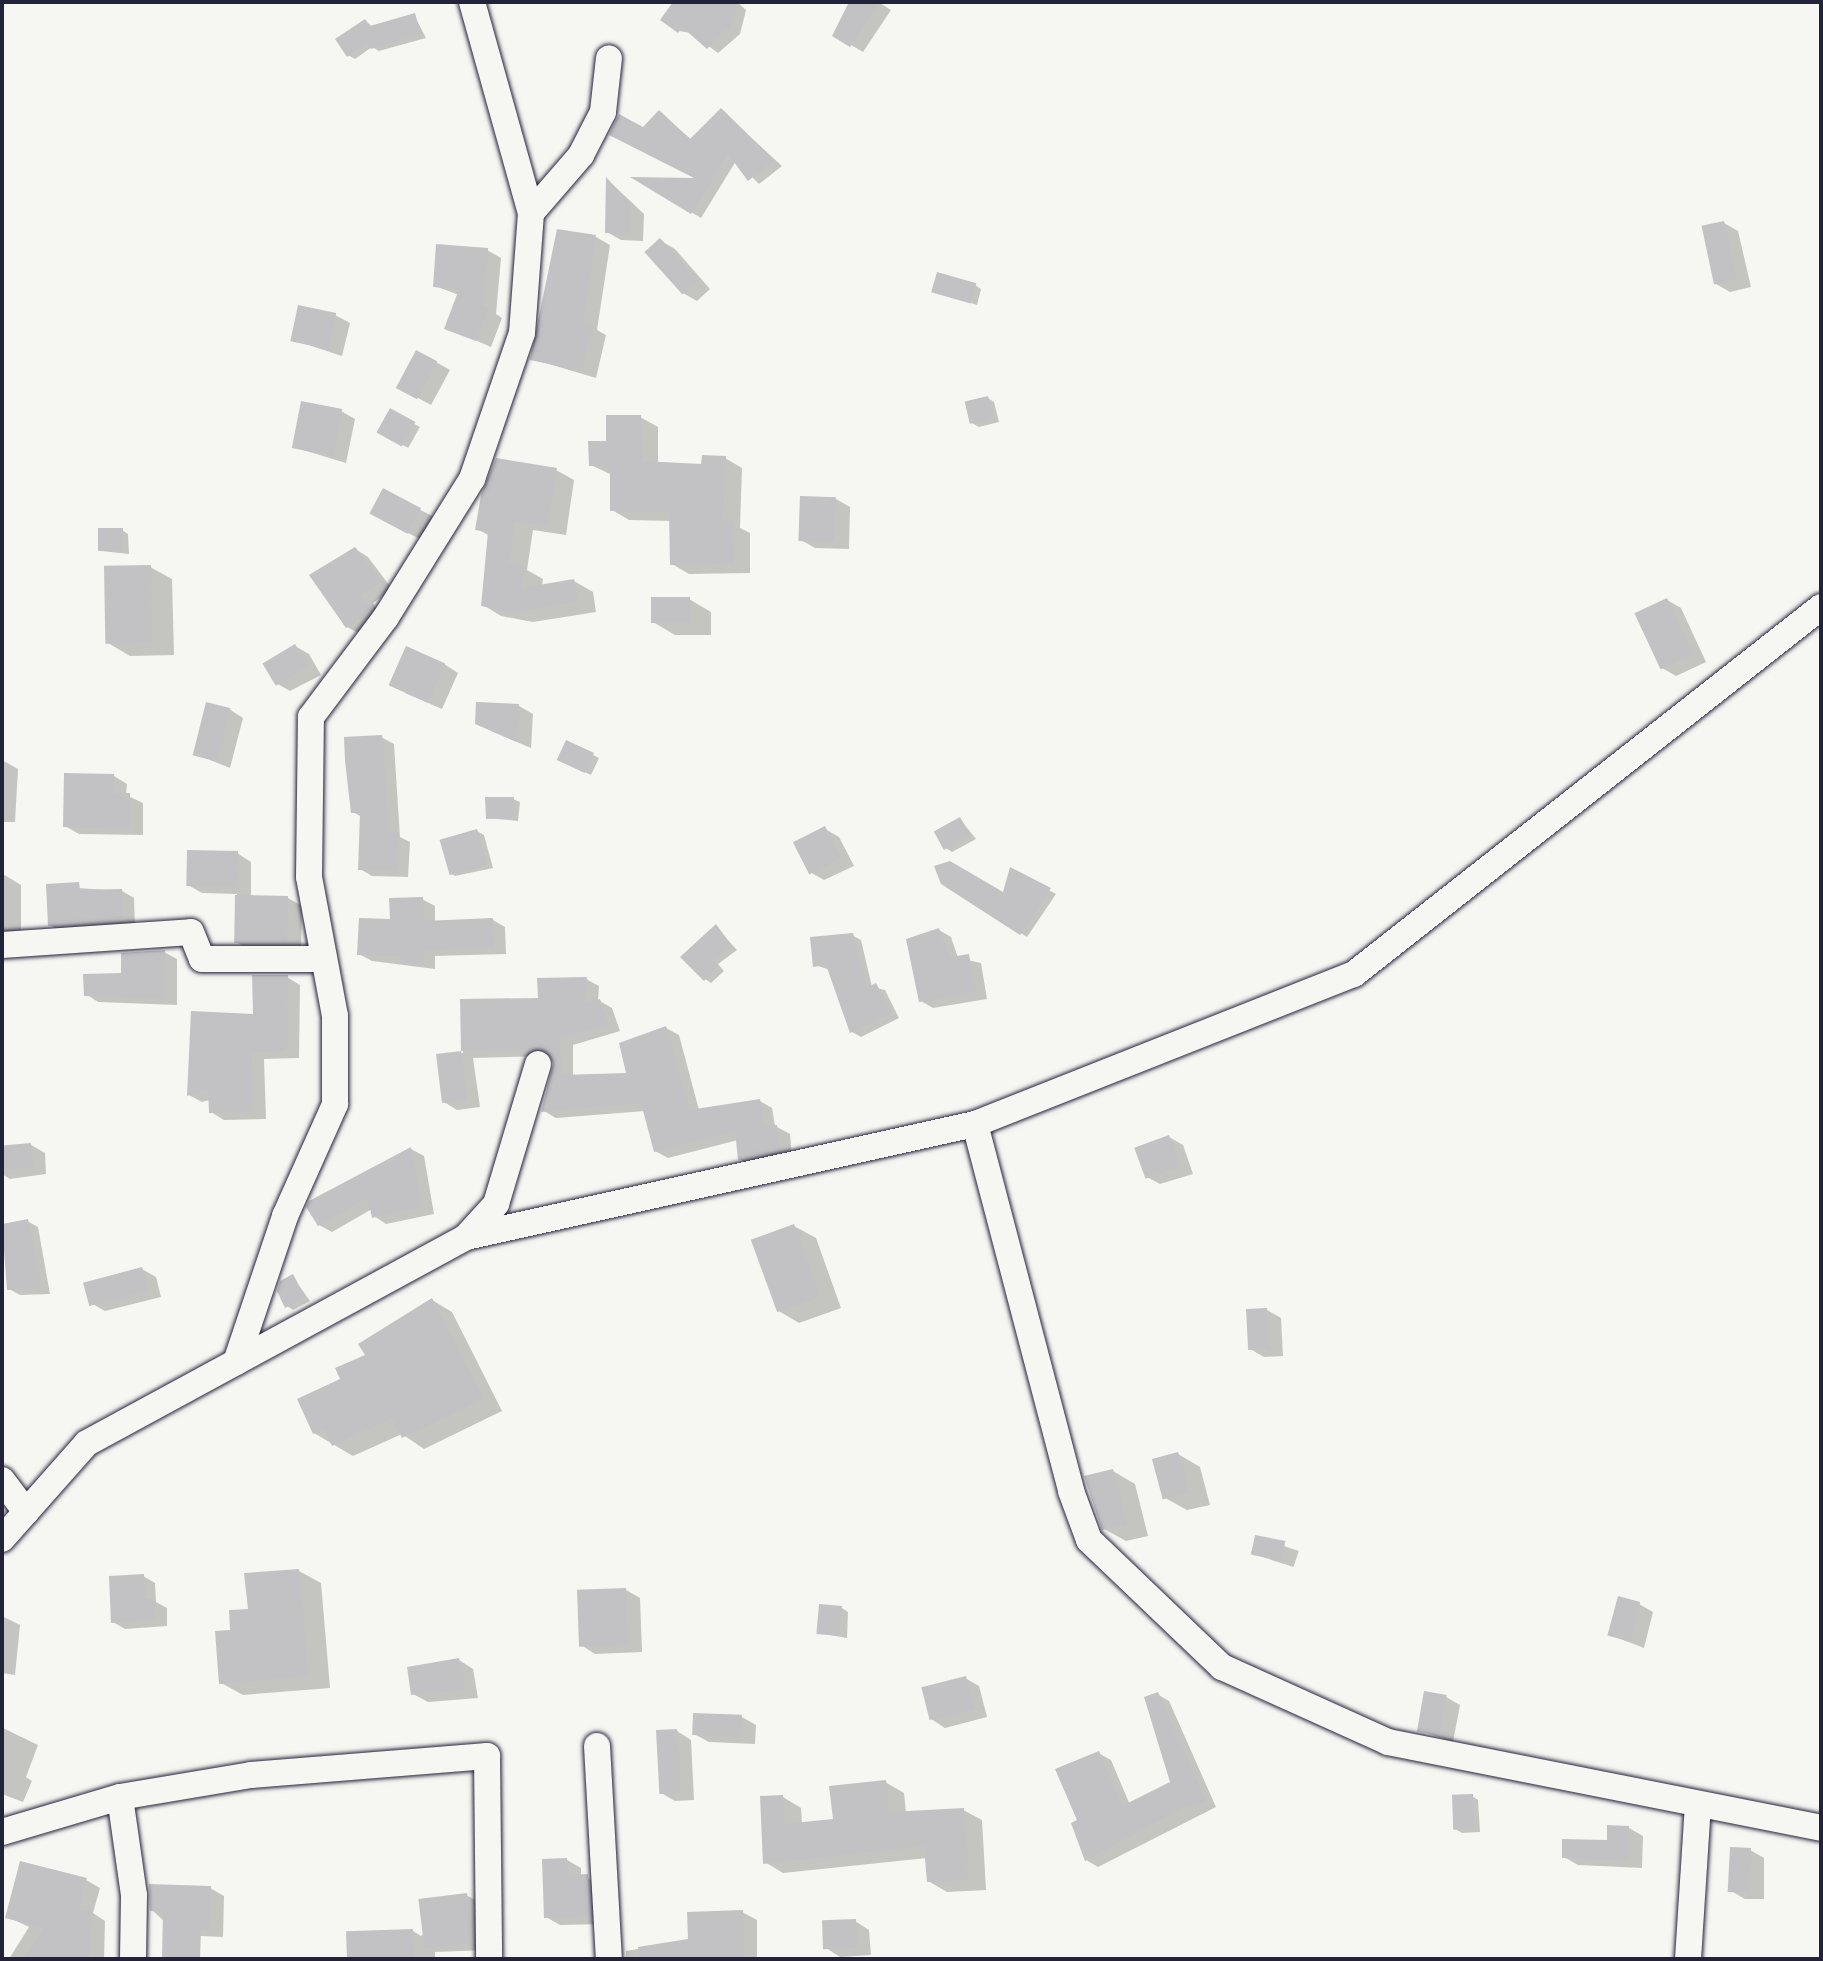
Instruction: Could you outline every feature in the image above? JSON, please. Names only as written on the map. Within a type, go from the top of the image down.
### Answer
[{"type":"street","points":[[236,1362],[285,1216],[335,1104],[335,1016],[309,877],[311,717],[386,617],[472,479],[522,333],[531,213],[472,2]]},
{"type":"street","points":[[531,213],[581,155],[603,112],[609,58]]},
{"type":"street","points":[[2,1539],[87,1443],[466,1237],[975,1124],[1354,974],[1821,607]]},
{"type":"street","points":[[2,945],[191,932],[202,959],[324,959]]},
{"type":"street","points":[[466,1237],[496,1204],[538,1064]]},
{"type":"street","points":[[975,1124],[1071,1491],[1089,1540],[1222,1667],[1388,1742],[1821,1828]]},
{"type":"street","points":[[2,1480],[26,1512]]},
{"type":"street","points":[[597,1746],[609,1959]]},
{"type":"street","points":[[2,1832],[120,1797],[251,1775],[487,1756],[489,1959]]},
{"type":"street","points":[[120,1797],[134,1895],[133,1959]]},
{"type":"street","points":[[1688,1959],[1698,1806]]},
{"type":"building","points":[[673,2],[737,2],[730,30],[725,29],[707,49],[682,27],[678,33],[660,20]]},
{"type":"building","points":[[849,2],[881,2],[850,47],[832,36]]},
{"type":"building","points":[[415,13],[421,34],[371,49],[367,43],[347,57],[335,39],[365,19],[370,26]]},
{"type":"building","points":[[721,108],[774,160],[748,181],[728,154],[691,214],[630,177],[694,178],[609,135],[619,114],[643,127],[659,110],[690,139]]},
{"type":"building","points":[[606,177],[630,204],[630,234],[605,233]]},
{"type":"building","points":[[1724,221],[1736,280],[1714,284],[1702,226]]},
{"type":"building","points":[[557,229],[596,235],[583,323],[592,325],[582,371],[530,360]]},
{"type":"building","points":[[660,238],[698,280],[683,294],[644,252]]},
{"type":"building","points":[[436,244],[488,248],[483,305],[489,308],[476,341],[444,329],[459,289],[433,287]]},
{"type":"building","points":[[937,272],[976,283],[971,303],[931,292]]},
{"type":"building","points":[[298,305],[336,313],[328,349],[290,341]]},
{"type":"building","points":[[416,350],[437,361],[417,399],[396,388]]},
{"type":"building","points":[[988,396],[993,418],[970,424],[965,401]]},
{"type":"building","points":[[301,401],[342,409],[333,456],[292,448]]},
{"type":"building","points":[[390,408],[415,422],[402,447],[376,432]]},
{"type":"building","points":[[606,415],[641,415],[642,461],[701,464],[702,455],[726,456],[723,521],[733,521],[734,564],[670,565],[669,512],[610,511],[610,466],[589,466],[588,441],[606,441]]},
{"type":"building","points":[[496,458],[557,468],[547,526],[515,521],[509,563],[526,567],[521,588],[574,579],[578,602],[512,612],[481,606],[488,532],[475,530],[481,495]]},
{"type":"building","points":[[383,488],[421,508],[407,534],[369,514]]},
{"type":"building","points":[[800,496],[836,497],[834,542],[798,541]]},
{"type":"building","points":[[98,528],[123,528],[123,551],[98,551]]},
{"type":"building","points":[[355,547],[381,581],[361,595],[371,610],[346,628],[309,575]]},
{"type":"building","points":[[151,565],[152,643],[105,644],[104,566]]},
{"type":"building","points":[[651,597],[690,597],[690,623],[651,623]]},
{"type":"building","points":[[1667,598],[1693,654],[1661,669],[1634,613]]},
{"type":"building","points":[[295,644],[308,666],[276,686],[262,664]]},
{"type":"building","points":[[406,646],[445,663],[428,703],[389,685]]},
{"type":"building","points":[[206,702],[230,708],[217,761],[193,755]]},
{"type":"building","points":[[476,702],[519,704],[517,742],[475,724]]},
{"type":"building","points":[[382,735],[389,832],[398,833],[397,871],[358,870],[360,813],[351,813],[344,737]]},
{"type":"building","points":[[566,740],[594,753],[585,773],[557,760]]},
{"type":"building","points":[[64,773],[114,774],[113,793],[130,793],[130,829],[63,827]]},
{"type":"building","points":[[485,797],[514,797],[512,818],[486,819]]},
{"type":"building","points":[[960,817],[970,835],[944,850],[934,832]]},
{"type":"building","points":[[825,826],[841,858],[809,874],[793,842]]},
{"type":"building","points":[[477,829],[487,865],[450,875],[440,840]]},
{"type":"building","points":[[187,850],[238,851],[237,887],[186,886]]},
{"type":"building","points":[[950,861],[1003,892],[1010,867],[1051,888],[1020,935],[941,884],[934,866]]},
{"type":"building","points":[[79,882],[80,890],[122,889],[123,921],[48,926],[46,884]]},
{"type":"building","points":[[235,895],[288,896],[287,944],[234,943]]},
{"type":"building","points":[[423,897],[424,921],[493,918],[494,948],[423,950],[423,964],[400,963],[400,956],[357,955],[359,918],[390,919],[389,898]]},
{"type":"building","points":[[716,924],[732,946],[713,960],[719,966],[704,981],[680,957]]},
{"type":"building","points":[[939,928],[950,957],[969,954],[975,992],[919,1002],[906,939]]},
{"type":"building","points":[[853,933],[866,988],[876,983],[892,1013],[850,1033],[826,965],[813,967],[810,937]]},
{"type":"building","points":[[165,950],[165,999],[84,996],[83,974],[121,973],[121,953]]},
{"type":"building","points":[[252,975],[288,975],[286,1051],[252,1052],[253,1112],[209,1113],[208,1089],[187,1096],[191,1011],[253,1014]]},
{"type":"building","points":[[587,977],[584,1004],[600,999],[608,1024],[560,1038],[561,1075],[626,1073],[619,1043],[666,1026],[689,1110],[760,1099],[764,1126],[777,1125],[780,1151],[738,1160],[735,1131],[654,1152],[641,1103],[541,1112],[554,1061],[542,1049],[461,1051],[460,999],[538,998],[537,978]]},
{"type":"building","points":[[461,1051],[467,1100],[442,1103],[436,1054]]},
{"type":"building","points":[[1169,1135],[1180,1166],[1146,1179],[1134,1148]]},
{"type":"building","points":[[31,1143],[33,1167],[4,1169],[2,1146]]},
{"type":"building","points":[[411,1147],[422,1207],[372,1218],[368,1198],[318,1226],[306,1207],[309,1201]]},
{"type":"building","points":[[28,1219],[41,1288],[7,1290],[2,1224]]},
{"type":"building","points":[[794,1224],[820,1296],[777,1312],[751,1240]]},
{"type":"building","points":[[142,1267],[148,1290],[89,1306],[83,1283]]},
{"type":"building","points":[[293,1274],[305,1297],[285,1308],[277,1291],[280,1281]]},
{"type":"building","points":[[432,1298],[484,1399],[402,1438],[392,1418],[332,1446],[324,1429],[313,1434],[297,1399],[340,1379],[335,1368],[365,1355],[358,1344]]},
{"type":"building","points":[[1267,1308],[1269,1349],[1248,1350],[1246,1309]]},
{"type":"building","points":[[1178,1452],[1189,1493],[1163,1500],[1152,1459]]},
{"type":"building","points":[[1113,1469],[1127,1524],[1102,1530],[1084,1476]]},
{"type":"building","points":[[1255,1535],[1285,1541],[1282,1561],[1251,1555]]},
{"type":"building","points":[[299,1569],[308,1676],[219,1684],[215,1631],[230,1630],[229,1610],[248,1609],[244,1573]]},
{"type":"building","points":[[144,1574],[145,1599],[155,1599],[155,1620],[111,1623],[109,1576]]},
{"type":"building","points":[[626,1588],[628,1645],[579,1647],[577,1590]]},
{"type":"building","points":[[1618,1596],[1640,1602],[1630,1642],[1607,1636]]},
{"type":"building","points":[[819,1604],[842,1606],[839,1636],[816,1634]]},
{"type":"building","points":[[459,1658],[465,1690],[411,1695],[407,1667]]},
{"type":"building","points":[[966,1676],[974,1709],[930,1720],[921,1687]]},
{"type":"building","points":[[1424,1691],[1447,1695],[1440,1735],[1417,1731]]},
{"type":"building","points":[[1158,1692],[1206,1801],[1181,1808],[1085,1861],[1071,1823],[1077,1820],[1055,1769],[1099,1751],[1122,1806],[1170,1782],[1144,1697]]},
{"type":"building","points":[[693,1713],[742,1715],[741,1737],[692,1735]]},
{"type":"building","points":[[677,1729],[680,1793],[659,1794],[656,1730]]},
{"type":"building","points":[[886,1780],[889,1812],[964,1808],[968,1880],[927,1882],[924,1846],[763,1864],[760,1796],[783,1795],[784,1824],[833,1819],[829,1786]]},
{"type":"building","points":[[1473,1794],[1474,1829],[1453,1830],[1452,1795]]},
{"type":"building","points":[[1607,1825],[1629,1826],[1628,1861],[1562,1858],[1562,1839],[1607,1840]]},
{"type":"building","points":[[1730,1847],[1751,1848],[1749,1893],[1728,1892]]},
{"type":"building","points":[[567,1858],[568,1875],[588,1874],[591,1917],[544,1918],[542,1859]]},
{"type":"building","points":[[20,1861],[87,1878],[78,1910],[92,1911],[90,1959],[24,1959],[43,1928],[5,1918]]},
{"type":"building","points":[[149,1884],[211,1886],[209,1930],[201,1930],[200,1959],[162,1959],[163,1912],[150,1911]]},
{"type":"building","points":[[467,1893],[473,1943],[424,1949],[418,1899]]},
{"type":"building","points":[[743,1910],[744,1959],[639,1959],[638,1947],[688,1939],[687,1912]]},
{"type":"building","points":[[856,1919],[857,1948],[823,1949],[822,1920]]},
{"type":"building","points":[[413,1929],[414,1959],[347,1959],[346,1931]]}]
